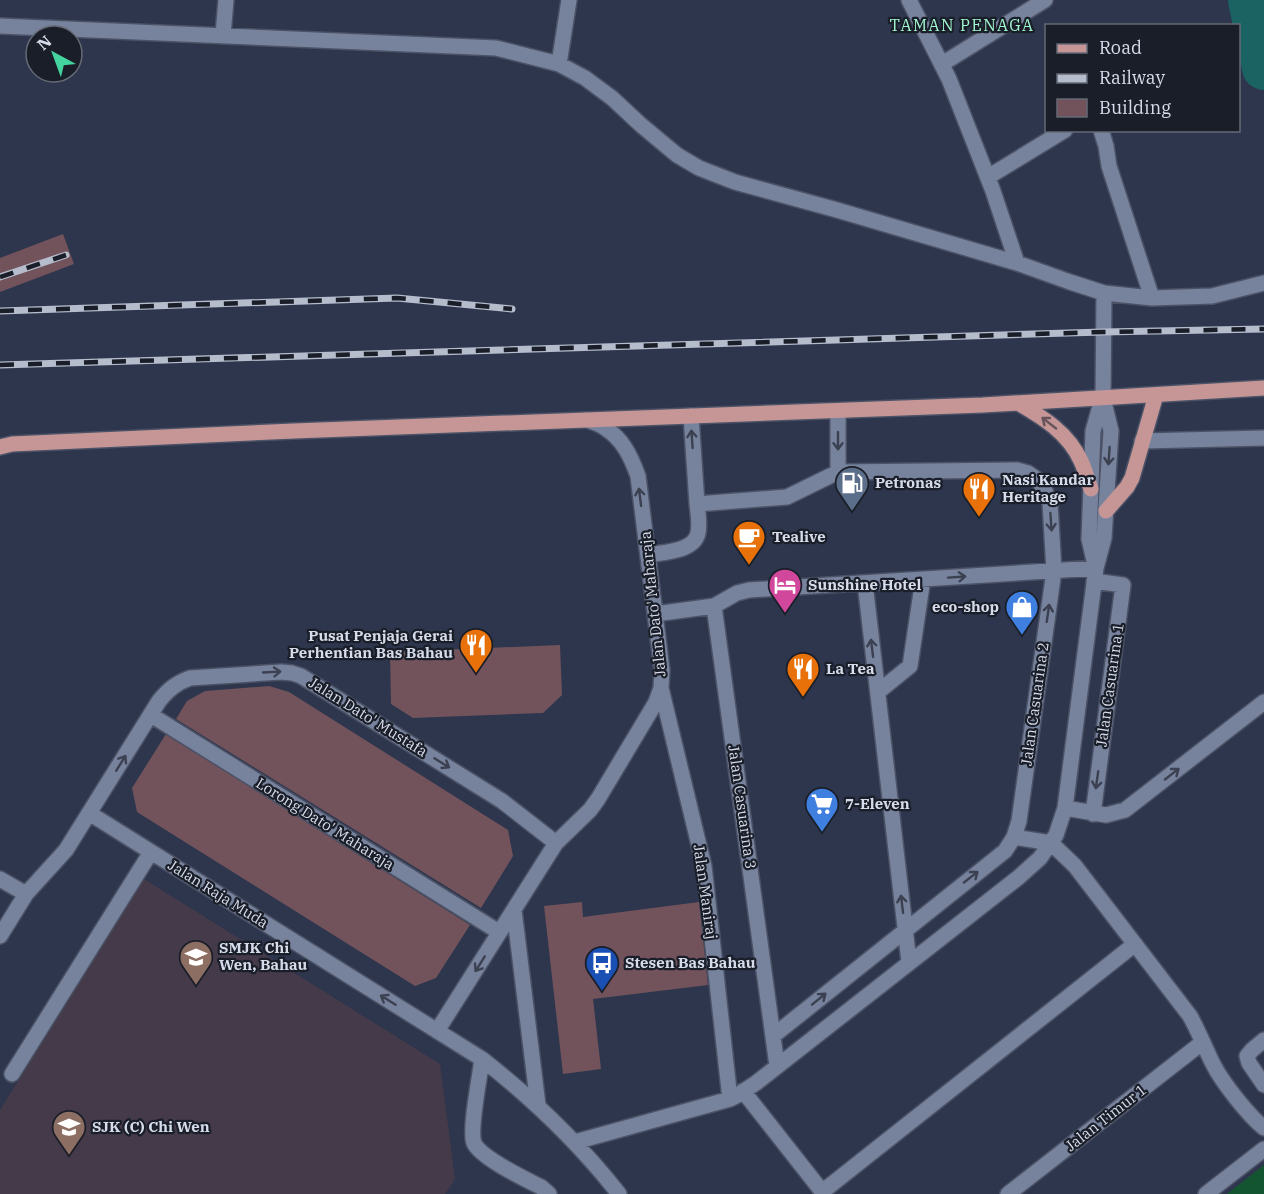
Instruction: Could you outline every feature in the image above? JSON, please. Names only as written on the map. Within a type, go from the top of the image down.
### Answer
[{"type":"main road","points":[[0,447],[12,444],[259,432],[1018,403],[1264,388]]},
{"type":"main road","points":[[1106,511],[1132,478],[1156,395]]},
{"type":"main road","points":[[1018,403],[1055,427],[1070,443],[1080,460],[1091,489]]},
{"type":"street","points":[[223,35],[226,0]]},
{"type":"street","points":[[559,64],[568,0]]},
{"type":"street","points":[[909,0],[950,79],[988,177],[1017,263]]},
{"type":"street","points":[[942,64],[1045,0]]},
{"type":"street","points":[[0,26],[496,48],[559,64],[585,78],[612,98],[677,155],[699,168],[735,182],[1017,263],[1104,292],[1152,298],[1212,296],[1264,283]]},
{"type":"street","points":[[988,177],[1062,132]]},
{"type":"street","points":[[1102,132],[1109,166],[1152,298]]},
{"type":"street","points":[[575,1142],[736,1095],[777,1066],[1018,877],[1040,858],[1056,835],[1065,808],[1095,574],[1104,538],[1111,431],[1103,398],[1104,292]]},
{"type":"street","points":[[1095,574],[1089,539],[1093,431],[1103,398]]},
{"type":"street","points":[[697,504],[796,494],[838,472],[838,411]]},
{"type":"street","points":[[648,555],[682,548],[694,542],[699,530],[691,416]]},
{"type":"street","name":"Jalan Dato' Maharaja","points":[[437,1031],[556,843],[590,810],[598,799],[656,702],[661,688],[662,670],[638,476],[631,457],[620,440],[605,427],[587,420]]},
{"type":"street","points":[[1142,441],[1264,438]]},
{"type":"street","name":"Jalan Casuarina 2","points":[[838,472],[1017,470],[1028,473],[1038,480],[1046,491],[1050,503],[1054,571],[1019,821],[1014,837]]},
{"type":"street","points":[[655,614],[714,606],[737,593],[749,590],[1054,571],[1095,574]]},
{"type":"street","name":"Jalan Casuarina 1","points":[[1093,814],[1123,585],[1095,574]]},
{"type":"street","points":[[878,692],[910,666],[923,579]]},
{"type":"street","points":[[865,583],[909,962]]},
{"type":"street","name":"Jalan Casuarina 3","points":[[714,606],[777,1066]]},
{"type":"street","name":"Jalan Dato' Mustafa","points":[[0,936],[26,894],[66,850],[166,692],[181,681],[190,678],[281,672],[301,676],[502,801],[556,843]]},
{"type":"street","name":"Jalan Maniraj","points":[[661,688],[704,866],[736,1095]]},
{"type":"street","points":[[1065,808],[1106,815],[1125,810],[1264,702]]},
{"type":"street","name":"Lorong Dato' Maharaja","points":[[151,715],[500,932]]},
{"type":"street","name":"Jalan Raja Muda","points":[[89,813],[482,1059],[538,1105],[575,1142],[619,1194]]},
{"type":"street","points":[[773,1036],[1005,851],[1014,837],[1051,843],[1075,866],[1191,1017],[1213,1065],[1251,1116],[1264,1128]]},
{"type":"street","points":[[11,1073],[151,852]]},
{"type":"street","points":[[0,879],[26,894]]},
{"type":"street","points":[[514,910],[538,1105]]},
{"type":"street","points":[[736,1095],[823,1193],[1135,944]]},
{"type":"street","points":[[1264,1040],[1248,1056],[1249,1063],[1264,1085]]},
{"type":"street","name":"Jalan Timur 1","points":[[1008,1194],[1203,1042]]},
{"type":"street","points":[[482,1059],[472,1128],[474,1143],[484,1155],[549,1194]]},
{"type":"street","points":[[1206,1194],[1264,1149]]},
{"type":"shaded area","name":"SMJK Chi Wen, Bahau","points":[[144,879],[440,1064],[455,1179],[445,1194],[0,1194],[0,1110]]},
{"type":"green space","points":[[1264,1165],[1264,1194],[1227,1194]]},
{"type":"building","points":[[63,234],[74,264],[0,292],[0,258]]},
{"type":"building","name":"Pusat Penjaja Gerai Perhentian Bas Bahau","points":[[560,645],[562,695],[543,713],[413,718],[391,704],[390,652]]},
{"type":"building","points":[[269,686],[289,692],[508,830],[513,856],[481,908],[176,719],[187,701],[205,691]]},
{"type":"building","points":[[166,734],[470,925],[436,978],[415,986],[137,812],[132,788]]},
{"type":"building","name":"Stesen Bas Bahau","points":[[582,902],[583,917],[699,902],[708,985],[593,999],[601,1069],[563,1074],[544,906]]},
{"type":"waterway","points":[[1250,0],[1264,68]]},
{"type":"railway","points":[[0,277],[66,255]]},
{"type":"railway","points":[[0,311],[397,298],[512,309]]},
{"type":"railway","points":[[0,365],[1264,329]]},
{"type":"place","name":"Petronas","points":[[852,512]]},
{"type":"place","name":"Nasi Kandar Heritage","points":[[979,518]]},
{"type":"place","name":"Tealive","points":[[749,566]]},
{"type":"place","name":"Sunshine Hotel","points":[[785,614]]},
{"type":"place","name":"eco-shop","points":[[1022,636]]},
{"type":"place","name":"Pusat Penjaja Gerai Perhentian Bas Bahau","points":[[476,674]]},
{"type":"place","name":"La Tea","points":[[803,698]]},
{"type":"place","name":"7-Eleven","points":[[822,833]]},
{"type":"place","name":"SMJK Chi Wen, Bahau","points":[[196,986]]},
{"type":"place","name":"Stesen Bas Bahau","points":[[602,992]]},
{"type":"place","name":"SJK (C) Chi Wen","points":[[69,1156]]},
{"type":"district","name":"TAMAN PENAGA","points":[[962,25]]}]
